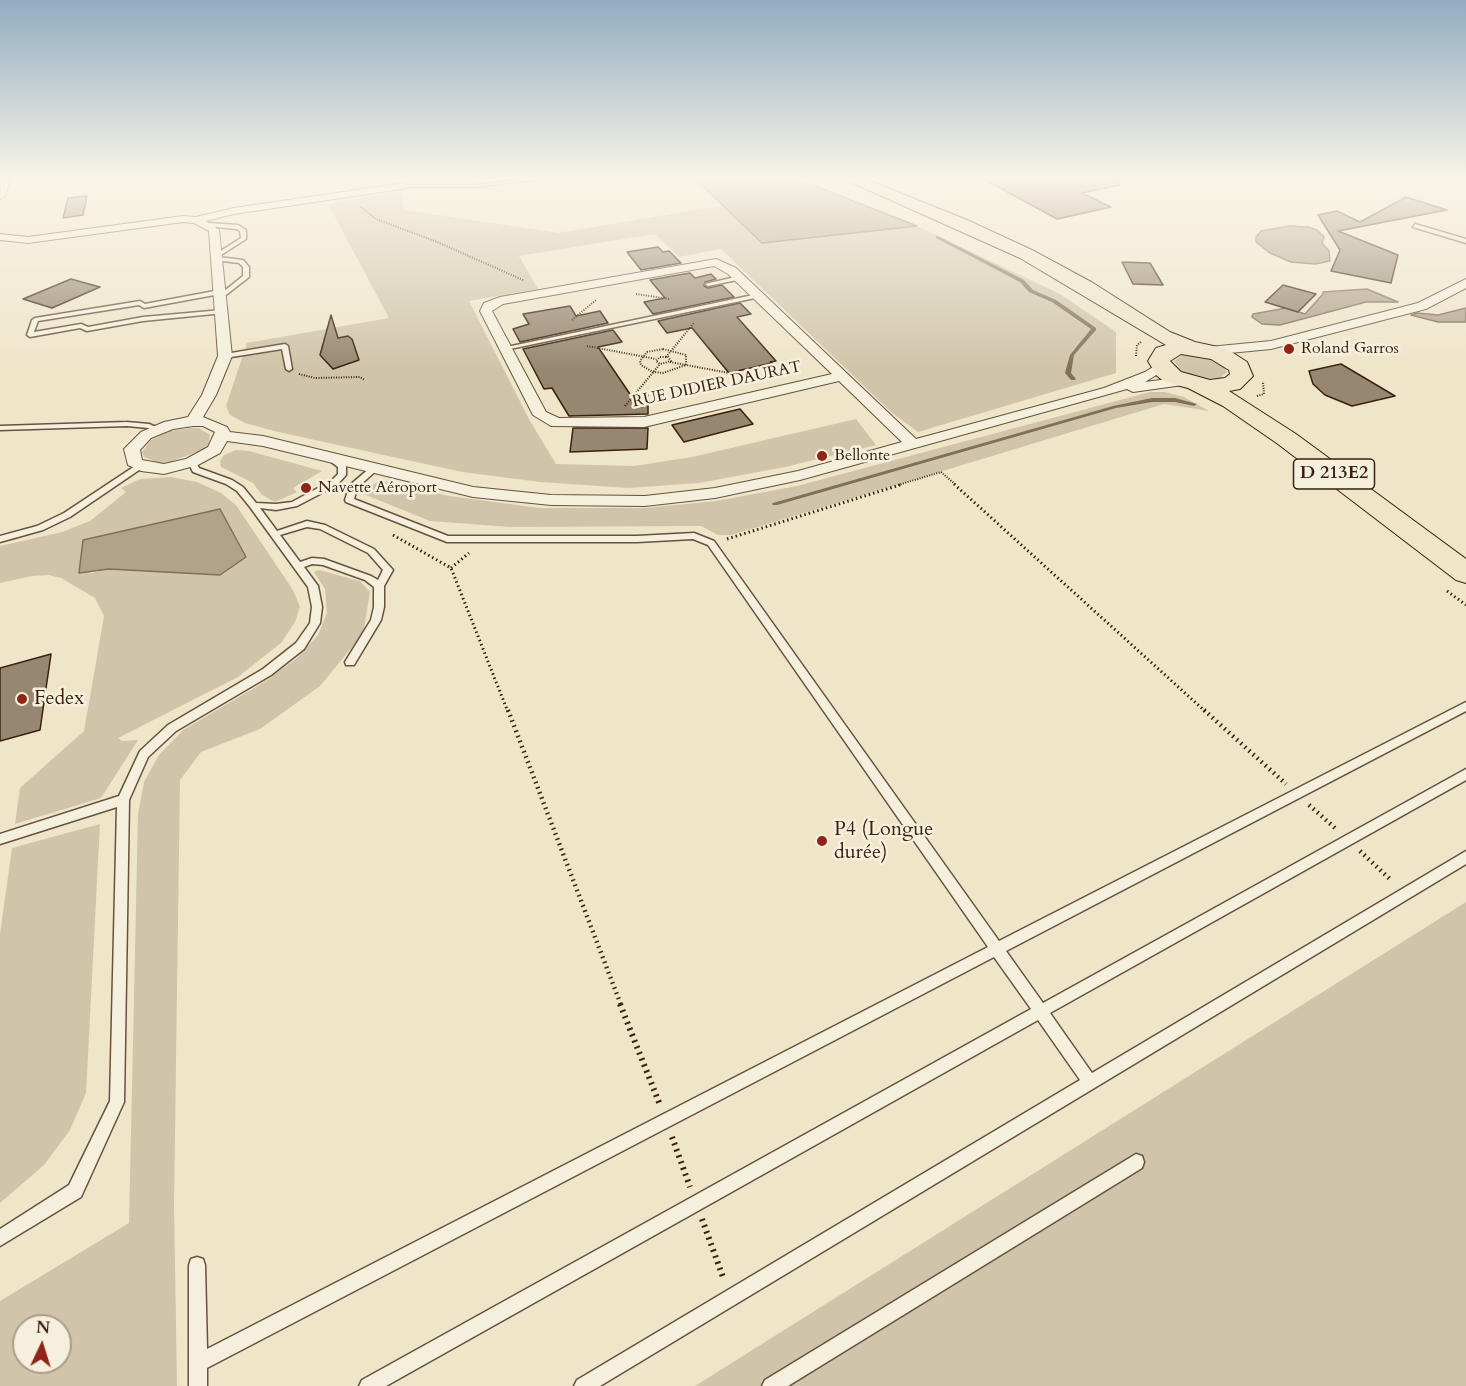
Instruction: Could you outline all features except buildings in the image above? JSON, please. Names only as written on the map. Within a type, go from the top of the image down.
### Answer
[{"type":"main road","points":[[978,241],[1039,270],[1130,327],[1147,340],[1160,361],[1190,383],[1222,387],[1239,374],[1227,357],[1163,336],[1086,287],[996,241]]},
{"type":"main road","points":[[1160,361],[1170,350],[1199,349]]},
{"type":"main road","name":"D 213E2","points":[[1239,374],[1251,397],[1466,553]]},
{"type":"main road","name":"D 213E2","points":[[1190,383],[1231,401],[1287,439],[1466,573]]},
{"type":"street","points":[[194,421],[209,395],[225,356],[215,241]]},
{"type":"street","points":[[542,294],[716,262],[740,278],[913,444]]},
{"type":"street","points":[[1199,349],[1272,345],[1422,306],[1466,283]]},
{"type":"street","name":"RUE DIDIER DAURAT","points":[[542,294],[500,302],[488,306],[486,311],[540,416],[556,423],[644,422],[841,376]]},
{"type":"street","points":[[1239,374],[1272,345]]},
{"type":"street","points":[[223,436],[263,441],[473,492],[551,500],[645,501],[715,493],[800,475],[1109,391],[1150,375],[1160,361]]},
{"type":"street","points":[[1109,391],[1190,383]]},
{"type":"street","points":[[194,421],[216,425],[222,430],[223,436],[214,450],[192,462],[164,469],[141,466],[134,462],[132,449],[137,442],[157,429],[194,421]]},
{"type":"lane","points":[[216,257],[241,241]]},
{"type":"lane","points":[[216,257],[241,261],[246,267],[246,277],[220,295],[144,306],[140,303],[35,321],[30,335],[81,326],[87,329],[143,319],[222,312]]},
{"type":"lane","points":[[708,284],[740,278]]},
{"type":"lane","points":[[505,348],[758,296]]},
{"type":"lane","points":[[225,356],[285,346],[289,369]]},
{"type":"lane","points":[[0,428],[127,424],[157,429]]},
{"type":"lane","points":[[254,505],[276,507],[294,504],[334,483],[342,475],[342,466],[333,459]]},
{"type":"lane","points":[[0,1238],[75,1191],[117,1102],[123,800],[144,754],[172,728],[267,672],[300,646],[315,623],[317,608],[313,586],[254,505],[240,489],[229,482],[196,470],[192,462]]},
{"type":"lane","points":[[0,539],[40,528],[67,515],[141,466]]},
{"type":"lane","points":[[374,469],[353,487],[349,500],[447,539],[637,539],[694,536],[711,543],[1090,1083]]},
{"type":"lane","points":[[275,534],[307,525],[322,527],[371,551],[388,570],[379,585],[379,607],[376,620],[350,662]]},
{"type":"lane","points":[[299,565],[312,561],[324,562],[368,578],[379,585]]},
{"type":"lane","points":[[198,1364],[1466,706]]},
{"type":"lane","points":[[368,1386],[1466,774]]},
{"type":"lane","points":[[0,839],[123,800]]},
{"type":"lane","points":[[583,1386],[1466,858]]},
{"type":"lane","points":[[771,1386],[1136,1162]]},
{"type":"lane","points":[[198,1265],[198,1386]]},
{"type":"path","points":[[429,241],[535,284],[542,294]]},
{"type":"path","points":[[550,339],[656,359],[666,357],[707,307],[630,293]]},
{"type":"path","points":[[550,339],[600,297]]},
{"type":"path","points":[[642,356],[654,350],[672,349],[686,355],[686,365]]},
{"type":"path","points":[[642,356],[641,365],[653,372],[672,372],[686,365]]},
{"type":"path","points":[[666,357],[670,358],[670,362]]},
{"type":"path","points":[[656,359],[660,364]]},
{"type":"path","points":[[632,398],[660,364],[670,362],[734,374]]},
{"type":"path","points":[[289,369],[290,372],[315,378],[360,376],[365,380]]},
{"type":"path","points":[[946,477],[1406,894]]},
{"type":"path","points":[[381,530],[451,568],[488,657],[666,1121],[730,1298]]},
{"type":"shaded area","points":[[348,241],[614,241],[519,256],[538,289],[469,301],[530,421],[556,464],[634,466],[692,457],[856,419],[876,445],[785,467],[699,483],[629,488],[540,482],[462,472],[278,432],[245,423],[230,415],[226,406],[247,343],[389,318]]},
{"type":"shaded area","points":[[662,241],[760,241],[762,243],[783,241],[948,241],[1060,294],[1116,332],[1116,373],[918,432],[891,412],[721,249],[679,257]]},
{"type":"shaded area","points":[[760,241],[783,241],[762,243]]},
{"type":"shaded area","points":[[1323,241],[1322,243],[1329,251],[1330,261],[1315,264],[1291,262],[1270,253],[1256,242]]},
{"type":"shaded area","points":[[1367,289],[1398,302],[1366,302],[1280,325],[1262,324],[1252,317],[1253,314],[1286,308],[1305,314],[1323,292]]},
{"type":"shaded area","points":[[1466,308],[1466,322],[1438,322],[1411,315],[1417,313],[1438,315]]},
{"type":"shaded area","points":[[1183,355],[1208,357],[1222,364],[1227,372],[1220,378],[1206,379],[1183,373],[1174,361]]},
{"type":"shaded area","points":[[1150,392],[1165,392],[1184,397],[1209,411],[1164,404],[731,535],[718,535],[701,526],[510,527],[430,521],[361,493],[380,480],[449,496],[540,508],[645,508],[716,501],[797,486]]},
{"type":"shaded area","points":[[199,428],[210,435],[208,445],[202,450],[170,462],[159,463],[144,457],[142,452],[151,440],[170,431]]},
{"type":"shaded area","points":[[236,450],[249,451],[322,471],[293,488],[297,492],[275,502],[262,495],[253,483],[221,467],[220,461],[224,455]]},
{"type":"shaded area","points":[[171,477],[197,482],[221,493],[236,505],[293,590],[300,607],[295,622],[281,643],[238,677],[118,738],[122,741],[138,740],[101,798],[15,824],[20,788],[84,731],[104,616],[95,598],[61,578],[49,575],[32,576],[0,583],[0,546],[62,532],[90,521],[126,492],[121,488],[140,479]],"holes":[[[219,509],[220,575],[109,569],[87,574]]]},
{"type":"shaded area","points":[[220,509],[246,557],[220,575],[109,569],[79,573],[83,540]]},
{"type":"shaded area","points":[[319,570],[360,581],[370,592],[363,634],[320,686],[260,729],[201,752],[180,780],[174,1205],[177,1386],[0,1386],[0,1301],[129,1223],[138,814],[144,782],[159,755],[183,730],[261,684],[296,659],[318,635],[327,613],[325,589],[314,572]]},
{"type":"shaded area","points":[[100,824],[86,1093],[70,1130],[44,1165],[0,1203],[0,934],[12,848]]},
{"type":"shaded area","points":[[1466,902],[1466,1386],[695,1386]]},
{"type":"waterway","points":[[944,241],[1022,281],[1031,291],[1054,301],[1094,329],[1072,355],[1068,373],[1073,379]]},
{"type":"waterway","points":[[775,504],[1115,407],[1152,400],[1175,400],[1194,404]]},
{"type":"place","name":"Roland Garros","points":[[1289,349]]},
{"type":"place","name":"Bellonte","points":[[822,456]]},
{"type":"place","name":"Navette Aéroport","points":[[306,488]]},
{"type":"place","name":"Fedex","points":[[22,699]]},
{"type":"place","name":"P4 (Longue durée)","points":[[822,841]]}]
